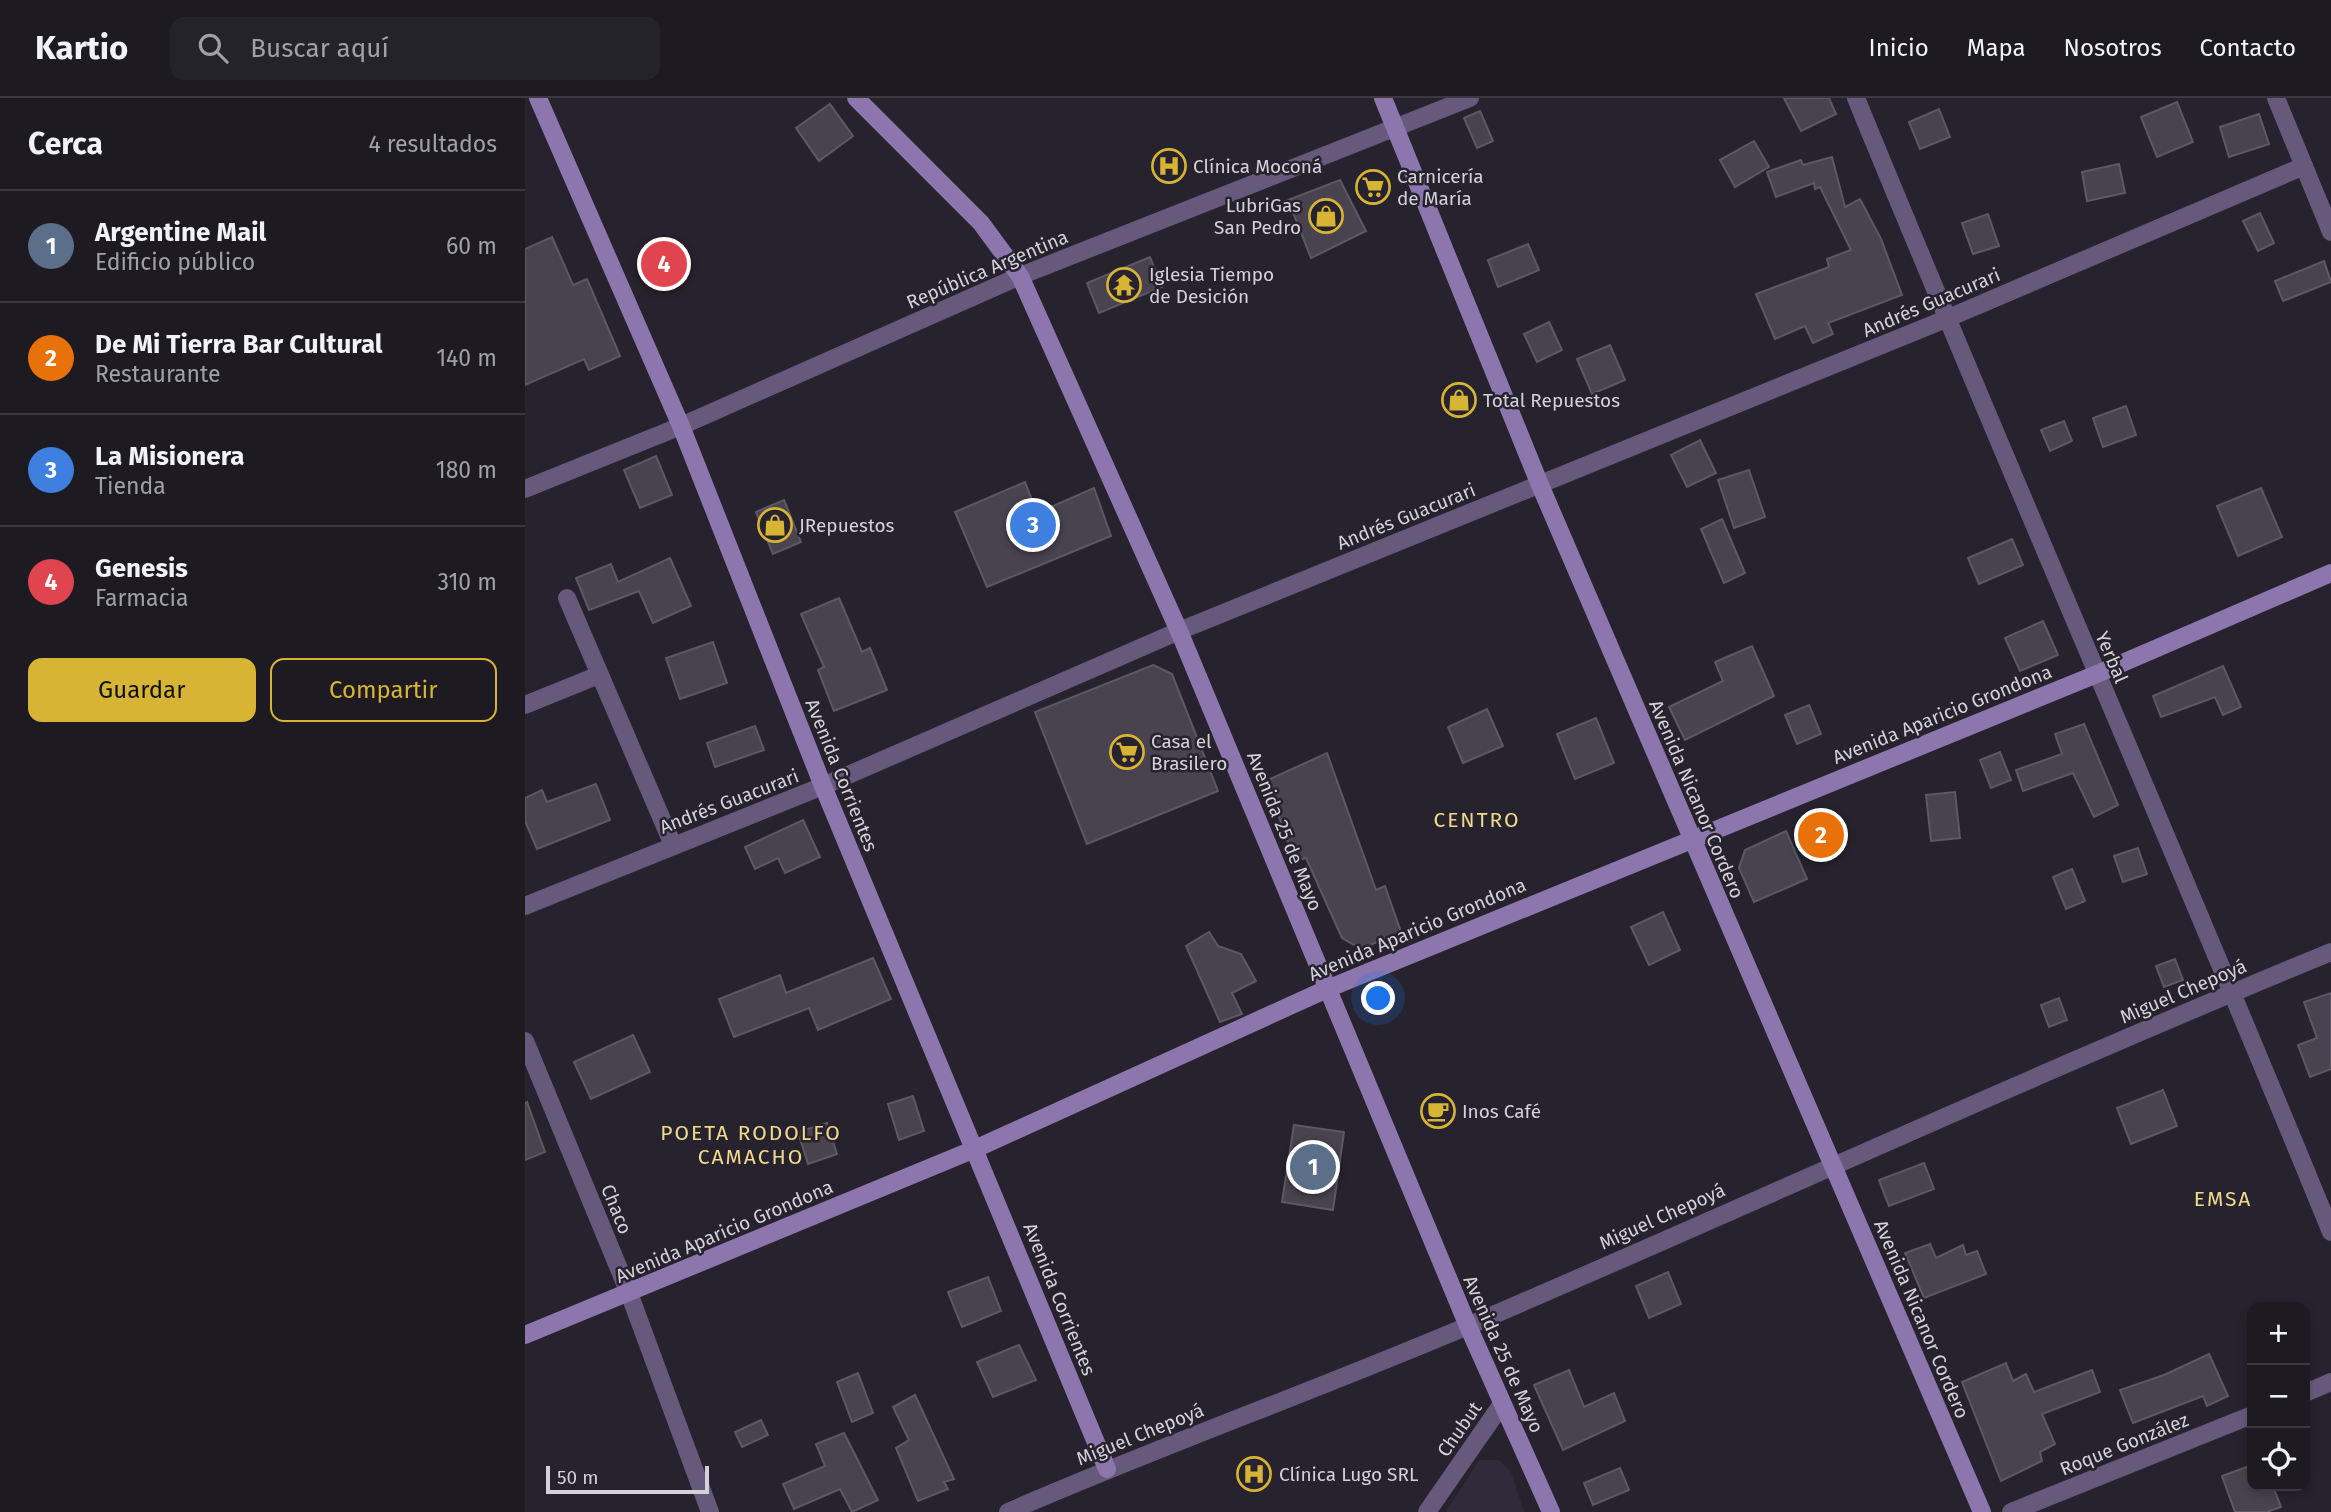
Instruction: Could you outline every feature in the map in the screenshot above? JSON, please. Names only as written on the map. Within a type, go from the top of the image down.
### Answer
[{"type":"main road","name":"Avenida Corrientes","points":[[538,98],[681,426],[823,786],[1107,1469]]},
{"type":"main road","name":"Avenida 25 de Mayo","points":[[856,98],[981,223],[1020,276],[1179,631],[1468,1326],[1547,1508]]},
{"type":"main road","name":"Avenida Nicanor Cordero","points":[[1383,98],[1540,485],[1982,1512]]},
{"type":"main road","name":"Avenida Aparicio Grondona","points":[[525,1335],[975,1149],[1327,989],[1690,838],[2097,674],[2331,573]]},
{"type":"street","name":"República Argentina","points":[[525,489],[681,426],[1020,276],[1470,98]]},
{"type":"street","name":"Yerbal","points":[[1856,98],[1946,319],[2233,992],[2331,1232]]},
{"type":"street","points":[[2276,98],[2331,232]]},
{"type":"street","name":"Andrés Guacurari","points":[[525,906],[823,786],[1179,631],[1946,319],[2304,166]]},
{"type":"street","points":[[567,598],[673,845]]},
{"type":"street","points":[[525,705],[599,675]]},
{"type":"street","name":"Miguel Chepoyá","points":[[1008,1512],[1107,1469],[1468,1326],[1832,1164],[2331,952]]},
{"type":"street","name":"Chaco","points":[[525,1041],[629,1293],[710,1512]]},
{"type":"street","points":[[2310,1391],[2331,1382]]},
{"type":"street","name":"Chubut","points":[[1427,1512],[1502,1404]]},
{"type":"street","name":"Roque González","points":[[2011,1512],[2247,1417]]},
{"type":"shaded area","points":[[1479,1460],[1499,1460],[1511,1472],[1524,1512],[1446,1512]]},
{"type":"building","points":[[1784,98],[1829,98],[1836,114],[1801,131]]},
{"type":"building","points":[[2177,102],[2193,142],[2157,157],[2141,117]]},
{"type":"building","points":[[830,104],[853,136],[819,161],[796,128]]},
{"type":"building","points":[[1939,109],[1950,137],[1920,149],[1909,122]]},
{"type":"building","points":[[1480,111],[1493,141],[1477,148],[1464,118]]},
{"type":"building","points":[[2259,114],[2269,144],[2229,157],[2220,127]]},
{"type":"building","points":[[1754,141],[1769,167],[1735,187],[1720,160]]},
{"type":"building","points":[[1832,157],[1845,207],[1860,199],[1881,239],[1902,295],[1828,323],[1833,334],[1813,343],[1805,326],[1775,339],[1756,294],[1829,267],[1827,259],[1851,250],[1820,187],[1815,189],[1814,183],[1776,197],[1767,172],[1801,160],[1803,165]]},
{"type":"building","points":[[2119,164],[2125,193],[2087,201],[2082,172]]},
{"type":"building","name":"LubriGas San Pedro","points":[[1340,180],[1366,231],[1311,258],[1288,200]]},
{"type":"building","points":[[2260,213],[2274,243],[2258,251],[2243,221]]},
{"type":"building","points":[[1988,214],[1999,246],[1973,254],[1962,223]]},
{"type":"building","points":[[552,237],[573,285],[587,279],[620,356],[589,370],[584,359],[525,385],[525,249]]},
{"type":"building","points":[[1528,244],[1539,270],[1498,287],[1488,260]]},
{"type":"building","name":"Iglesia Tiempo de Desición","points":[[1150,257],[1162,287],[1099,313],[1087,283]]},
{"type":"building","points":[[2324,261],[2331,282],[2283,301],[2275,281]]},
{"type":"building","points":[[1549,322],[1562,350],[1537,362],[1524,334]]},
{"type":"building","points":[[1610,345],[1625,380],[1592,394],[1577,359]]},
{"type":"building","points":[[2126,406],[2136,435],[2103,447],[2093,418]]},
{"type":"building","points":[[2064,421],[2072,441],[2050,451],[2041,430]]},
{"type":"building","points":[[1700,440],[1716,473],[1687,487],[1671,455]]},
{"type":"building","points":[[656,456],[672,495],[640,508],[624,470]]},
{"type":"building","points":[[1749,470],[1765,517],[1734,528],[1718,480]]},
{"type":"building","points":[[1025,482],[1037,513],[1094,488],[1111,536],[987,587],[955,512]]},
{"type":"building","points":[[2261,488],[2282,537],[2238,556],[2217,506]]},
{"type":"building","points":[[784,500],[801,542],[773,554],[756,512]]},
{"type":"building","points":[[1722,519],[1745,573],[1724,583],[1701,529]]},
{"type":"building","points":[[2012,539],[2023,565],[1979,584],[1968,558]]},
{"type":"building","points":[[670,558],[691,606],[653,623],[639,591],[589,610],[576,578],[611,564],[618,582]]},
{"type":"building","points":[[839,598],[862,652],[870,648],[887,690],[834,711],[818,670],[824,667],[801,614]]},
{"type":"building","points":[[2043,621],[2058,655],[2020,671],[2005,638]]},
{"type":"building","points":[[713,642],[727,683],[680,699],[666,658]]},
{"type":"building","points":[[1752,646],[1774,696],[1685,740],[1669,707],[1723,681],[1715,662]]},
{"type":"building","name":"Casa el Brasilero","points":[[1153,665],[1172,674],[1218,791],[1087,844],[1035,712]]},
{"type":"building","points":[[2223,666],[2241,707],[2223,715],[2215,697],[2161,717],[2153,696]]},
{"type":"building","points":[[1809,705],[1821,734],[1797,744],[1785,715]]},
{"type":"building","points":[[1487,709],[1503,746],[1463,763],[1448,727]]},
{"type":"building","points":[[1596,718],[1614,763],[1575,779],[1557,734]]},
{"type":"building","points":[[2084,724],[2118,805],[2094,817],[2073,773],[2023,791],[2016,770],[2062,754],[2055,734]]},
{"type":"building","points":[[755,726],[764,750],[715,767],[707,743]]},
{"type":"building","points":[[2000,752],[2011,780],[1991,788],[1980,760]]},
{"type":"building","points":[[1327,753],[1376,890],[1385,886],[1401,932],[1361,949],[1342,938],[1306,858],[1295,861],[1266,781]]},
{"type":"building","points":[[596,784],[610,820],[537,849],[525,821],[525,798],[542,790],[547,802]]},
{"type":"building","points":[[1955,792],[1960,838],[1931,841],[1926,795]]},
{"type":"building","points":[[803,820],[820,857],[785,873],[778,858],[755,869],[745,847]]},
{"type":"building","points":[[1786,831],[1807,879],[1754,902],[1739,868],[1745,850]]},
{"type":"building","points":[[2138,848],[2147,874],[2123,882],[2114,856]]},
{"type":"building","points":[[2072,869],[2085,901],[2066,909],[2053,877]]},
{"type":"building","points":[[1663,912],[1680,950],[1649,965],[1631,927]]},
{"type":"building","points":[[1209,932],[1218,946],[1241,954],[1256,981],[1232,993],[1242,1014],[1220,1022],[1186,946]]},
{"type":"building","points":[[873,958],[891,999],[818,1030],[809,1008],[734,1037],[719,999],[780,975],[786,993]]},
{"type":"building","points":[[2175,959],[2183,980],[2164,987],[2156,966]]},
{"type":"building","points":[[2331,993],[2331,1069],[2310,1077],[2298,1045],[2317,1038],[2304,1002]]},
{"type":"building","points":[[2059,998],[2067,1020],[2049,1027],[2041,1005]]},
{"type":"building","points":[[633,1035],[650,1072],[591,1099],[574,1062]]},
{"type":"building","points":[[2163,1090],[2177,1126],[2131,1144],[2117,1108]]},
{"type":"building","points":[[913,1096],[924,1131],[899,1140],[888,1104]]},
{"type":"building","points":[[527,1102],[545,1152],[525,1160],[525,1103]]},
{"type":"building","points":[[827,1123],[837,1154],[808,1164],[798,1132]]},
{"type":"building","points":[[1294,1125],[1344,1132],[1333,1210],[1282,1202]]},
{"type":"building","points":[[1924,1163],[1934,1189],[1889,1206],[1879,1180]]},
{"type":"building","points":[[1930,1244],[1936,1258],[1963,1245],[1966,1255],[1977,1251],[1986,1274],[1924,1298],[1905,1253]]},
{"type":"building","points":[[1668,1272],[1681,1304],[1649,1318],[1636,1286]]},
{"type":"building","points":[[988,1277],[1001,1311],[962,1327],[948,1292]]},
{"type":"building","points":[[1019,1345],[1036,1380],[993,1397],[977,1362]]},
{"type":"building","points":[[2209,1354],[2228,1396],[2207,1406],[2203,1396],[2133,1423],[2120,1390],[2164,1375]]},
{"type":"building","points":[[2006,1363],[2013,1381],[2026,1374],[2034,1392],[2092,1370],[2100,1392],[2042,1414],[2055,1444],[2040,1452],[2042,1461],[2001,1481],[1962,1382]]},
{"type":"building","points":[[1569,1370],[1584,1407],[1614,1393],[1625,1421],[1563,1450],[1534,1385]]},
{"type":"building","points":[[858,1373],[873,1413],[852,1422],[837,1382]]},
{"type":"building","points":[[915,1395],[954,1479],[944,1482],[948,1489],[918,1501],[896,1448],[909,1440],[893,1407]]},
{"type":"building","points":[[761,1420],[768,1435],[742,1447],[735,1432]]},
{"type":"building","points":[[844,1433],[878,1500],[852,1512],[840,1489],[794,1509],[783,1484],[825,1466],[816,1444]]},
{"type":"building","points":[[2247,1467],[2247,1491],[2275,1491],[2281,1507],[2267,1512],[2235,1512],[2222,1476]]},
{"type":"building","points":[[1620,1468],[1629,1490],[1593,1505],[1584,1483]]},
{"type":"place","name":"Clínica Moconá","points":[[1169,166]]},
{"type":"place","name":"Carnicería de María","points":[[1373,187]]},
{"type":"place","name":"LubriGas San Pedro","points":[[1326,216]]},
{"type":"place","name":"Genesis","points":[[664,264]]},
{"type":"place","name":"Iglesia Tiempo de Desición","points":[[1124,285]]},
{"type":"place","name":"Total Repuestos","points":[[1459,400]]},
{"type":"place","name":"JRepuestos","points":[[775,525]]},
{"type":"place","name":"La Misionera","points":[[1033,525]]},
{"type":"place","name":"Casa el Brasilero","points":[[1127,752]]},
{"type":"place","name":"De Mi Tierra Bar Cultural","points":[[1821,835]]},
{"type":"place","name":"Inos Café","points":[[1438,1111]]},
{"type":"place","name":"Argentine Mail","points":[[1313,1167]]},
{"type":"place","name":"Clínica Lugo SRL","points":[[1254,1474]]},
{"type":"district","name":"CENTRO","points":[[1477,820]]},
{"type":"district","name":"POETA RODOLFO CAMACHO","points":[[751,1145]]},
{"type":"district","name":"EMSA","points":[[2223,1199]]}]
